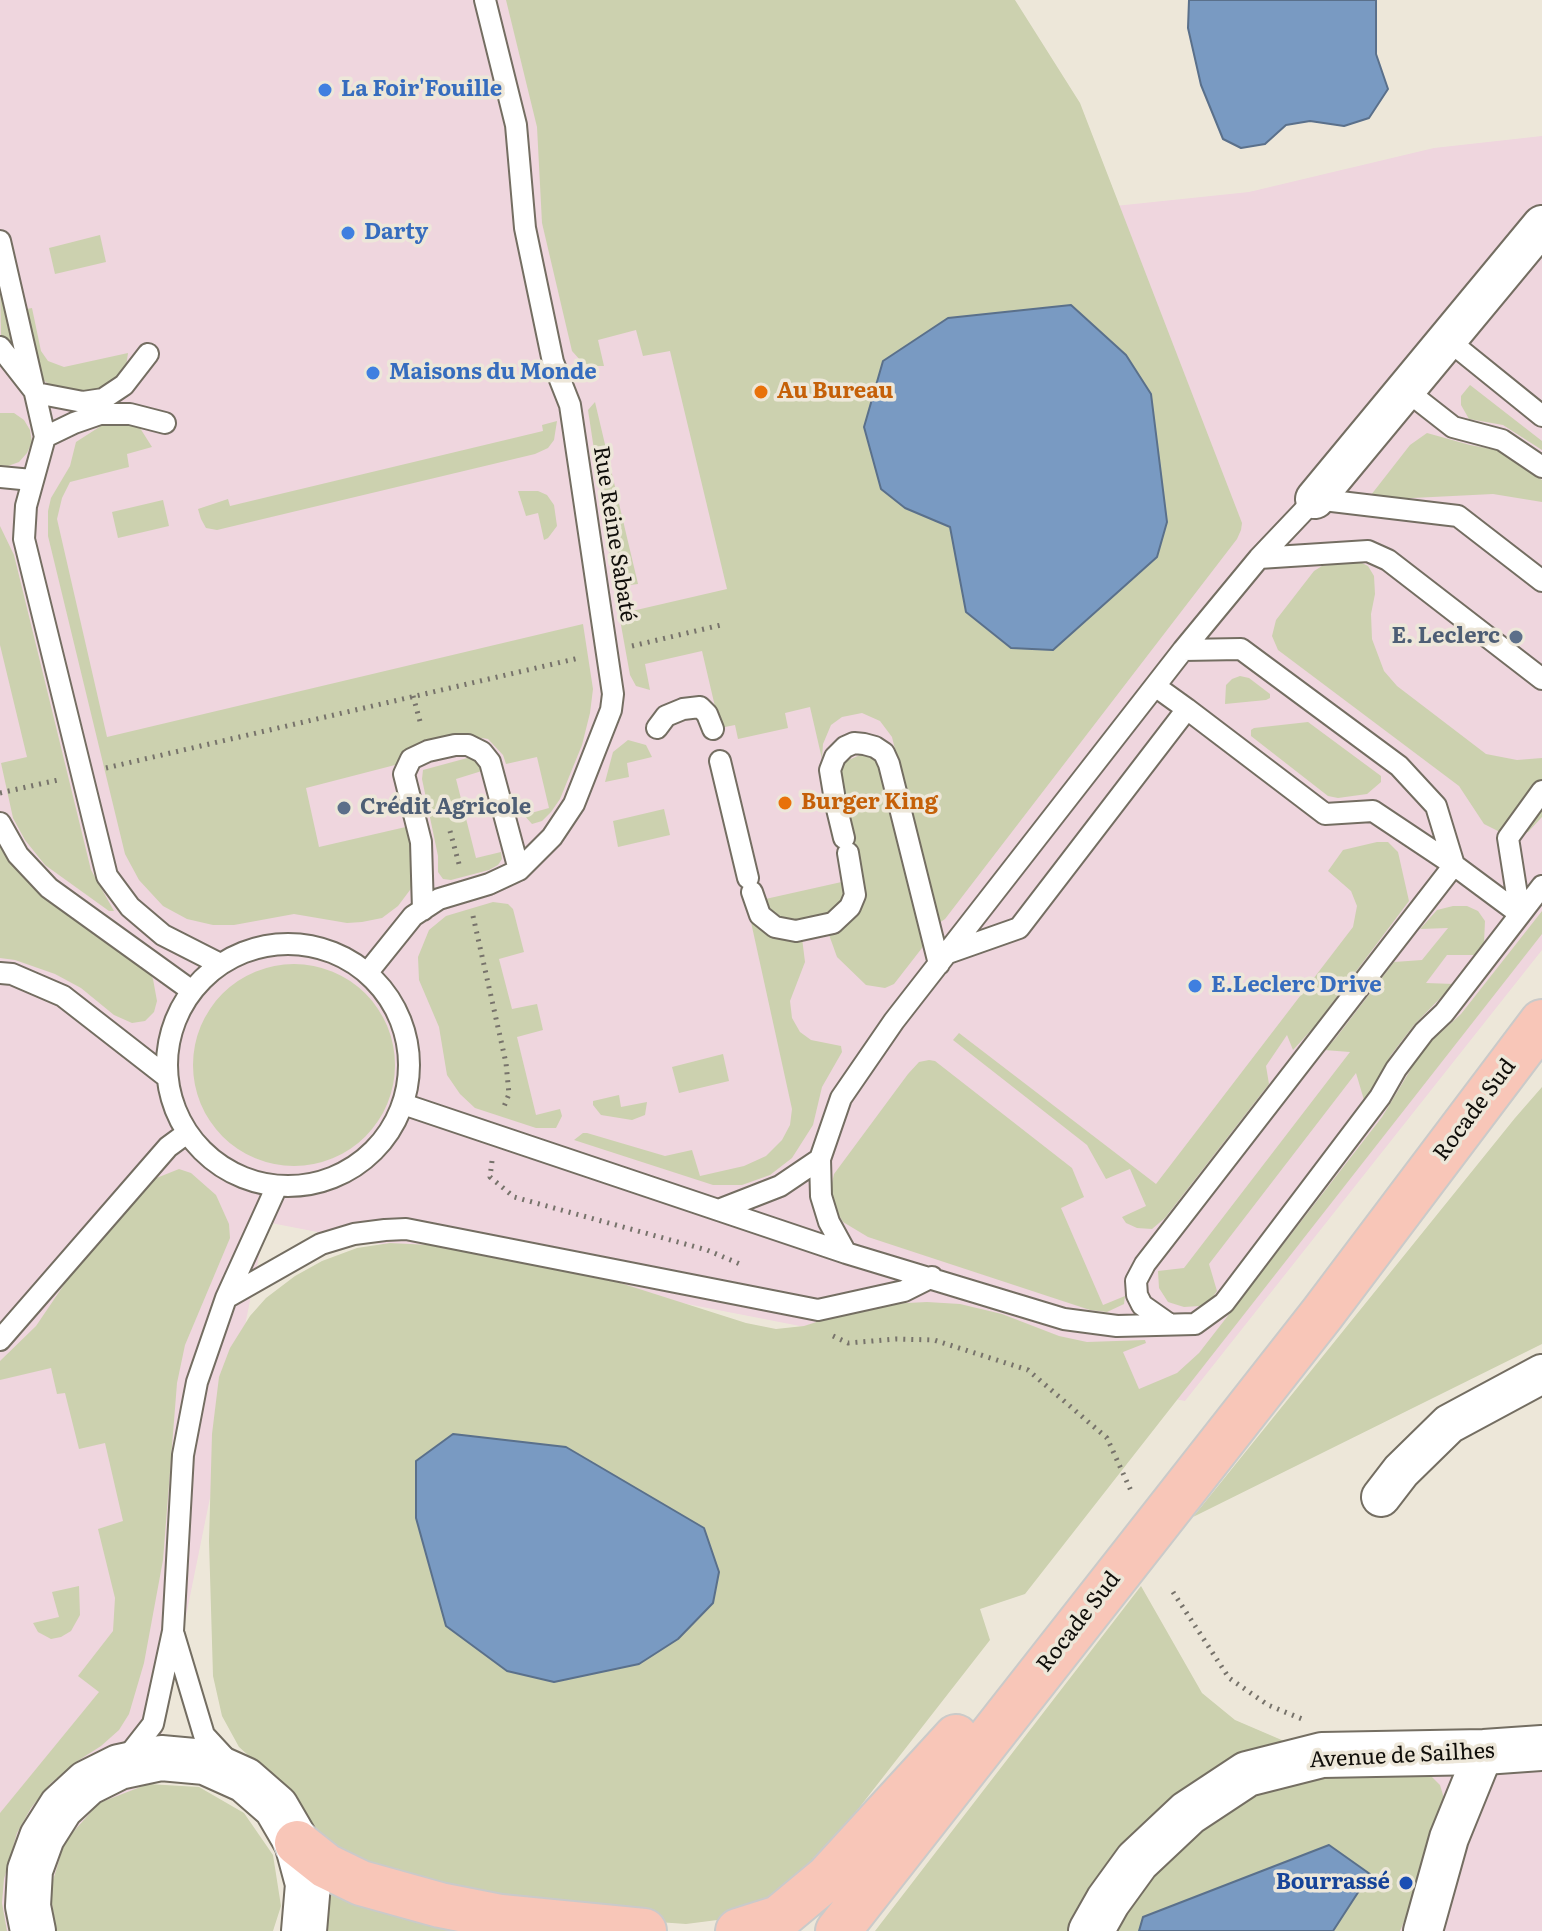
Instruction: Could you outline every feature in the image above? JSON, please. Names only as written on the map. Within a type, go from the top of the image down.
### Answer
[{"type":"main road","name":"Rocade Sud","points":[[838,1931],[1322,1314],[1542,1022]]},
{"type":"main road","name":"Rocade Sud","points":[[1322,1314],[1542,1065]]},
{"type":"main road","points":[[738,1931],[779,1918],[827,1878],[1006,1682],[1062,1643]]},
{"type":"main road","points":[[297,1843],[326,1866],[361,1883],[440,1905],[501,1917],[644,1931]]},
{"type":"street","points":[[1315,499],[1542,225]]},
{"type":"street","points":[[1381,1497],[1401,1471],[1449,1424],[1542,1374]]},
{"type":"street","name":"Avenue de Sailhes","points":[[1091,1931],[1137,1861],[1188,1813],[1247,1774],[1322,1755],[1542,1748]]},
{"type":"street","points":[[1423,1931],[1449,1838],[1484,1752]]},
{"type":"street","points":[[33,1931],[28,1906],[30,1870],[42,1837],[61,1807],[87,1783],[119,1767],[161,1758],[205,1762],[245,1780],[276,1807],[297,1843],[308,1884],[305,1930]]},
{"type":"lane","name":"Rue Reine Sabaté","points":[[368,972],[413,916],[439,899],[519,870],[552,837],[574,804],[611,710],[613,694],[570,405],[553,362],[528,243],[516,125],[485,0]]},
{"type":"lane","points":[[0,241],[45,437],[44,450],[26,506],[24,539],[107,876],[130,907],[163,935],[220,964]]},
{"type":"lane","points":[[1448,340],[1542,416]]},
{"type":"lane","points":[[0,347],[36,393],[83,402],[103,399],[124,385],[148,354]]},
{"type":"lane","points":[[1407,391],[1453,427],[1502,440],[1542,467]]},
{"type":"lane","points":[[45,437],[100,414],[130,414],[165,423]]},
{"type":"lane","points":[[0,477],[32,480]]},
{"type":"lane","points":[[846,1253],[829,1222],[821,1196],[820,1159],[841,1098],[894,1021],[1183,650],[1259,558],[1315,499],[1458,516],[1542,581]]},
{"type":"lane","points":[[1259,558],[1368,551],[1388,560],[1542,679]]},
{"type":"lane","points":[[1183,650],[1241,649],[1399,766],[1436,806],[1454,865]]},
{"type":"lane","points":[[1155,686],[1325,814],[1373,811],[1520,914]]},
{"type":"lane","points":[[657,728],[666,716],[683,709],[700,707],[707,714],[713,729]]},
{"type":"lane","points":[[943,959],[1019,928],[1187,709]]},
{"type":"lane","points":[[720,761],[760,915],[767,923],[785,931],[796,931],[833,923],[850,907],[855,895],[830,770],[835,757],[854,743],[875,747],[884,753],[943,959]]},
{"type":"lane","points":[[423,910],[421,842],[404,774],[411,759],[428,751],[468,745],[482,752],[490,762],[519,870]]},
{"type":"lane","points":[[1520,914],[1508,838],[1542,791]]},
{"type":"lane","points":[[0,823],[18,855],[49,888],[192,991]]},
{"type":"lane","points":[[1169,1324],[1142,1305],[1137,1295],[1136,1281],[1145,1264],[1454,865]]},
{"type":"lane","points":[[403,1104],[846,1253],[1064,1319],[1117,1326],[1195,1324],[1224,1303],[1380,1097],[1396,1069],[1424,1032],[1444,1013],[1542,886]]},
{"type":"lane","points":[[280,944],[312,945],[341,955],[368,972],[387,994],[401,1019],[409,1047],[409,1076],[403,1104],[392,1128],[375,1149],[355,1166],[331,1179],[304,1185],[277,1186],[251,1181],[226,1170],[205,1154],[187,1133],[174,1106],[167,1077],[168,1047],[176,1017],[192,991],[220,964],[249,950],[280,944]]},
{"type":"lane","points":[[0,973],[12,974],[63,996],[167,1077]]},
{"type":"lane","points":[[0,1340],[168,1147],[187,1133]]},
{"type":"lane","points":[[721,1209],[780,1186],[820,1159]]},
{"type":"lane","points":[[119,1767],[153,1724],[173,1631],[183,1455],[197,1382],[226,1298],[277,1186]]},
{"type":"lane","points":[[226,1298],[321,1244],[354,1234],[406,1229],[818,1310],[904,1291],[932,1277]]},
{"type":"lane","points":[[173,1631],[204,1735],[245,1780]]},
{"type":"path","points":[[0,793],[721,625]]},
{"type":"path","points":[[413,696],[428,751]]},
{"type":"path","points":[[447,821],[467,890],[506,1063],[509,1094],[494,1135],[490,1177],[514,1197],[707,1250],[747,1267]]},
{"type":"path","points":[[818,1310],[824,1332],[848,1343],[934,1340],[1028,1370],[1107,1438],[1136,1501]]},
{"type":"path","points":[[1173,1592],[1229,1678],[1268,1705],[1313,1722]]},
{"type":"shaded area","points":[[0,0],[629,0],[666,253],[1249,192],[1434,148],[1542,136],[1542,950],[1185,1401],[266,1222],[122,1931],[0,1931]]},
{"type":"shaded area","points":[[1542,1758],[1542,1931],[1400,1931],[1449,1815],[1428,1773]]},
{"type":"green space","points":[[506,0],[1015,0],[1080,103],[1242,523],[1241,530],[939,923],[892,737],[880,721],[862,713],[842,717],[831,725],[823,744],[822,759],[810,707],[785,713],[788,728],[738,739],[735,725],[720,728],[702,651],[645,664],[650,690],[636,686],[630,675],[619,614],[727,589],[670,351],[643,356],[636,330],[598,340],[604,366],[590,366],[572,351],[542,223],[537,127]]},
{"type":"green space","points":[[100,235],[106,262],[55,274],[49,248]]},
{"type":"green space","points":[[0,288],[6,313],[32,308],[41,351],[48,361],[64,367],[128,353],[121,378],[101,393],[86,396],[62,391],[35,376],[17,361],[1,335]]},
{"type":"green space","points":[[1470,385],[1542,441],[1542,450],[1503,425],[1469,419],[1461,405],[1461,396]]},
{"type":"green space","points":[[595,402],[638,584],[622,586],[613,575],[588,410]]},
{"type":"green space","points":[[0,413],[14,413],[24,420],[32,442],[19,462],[8,466],[0,465]]},
{"type":"green space","points":[[119,420],[140,428],[152,447],[127,454],[129,467],[70,482],[57,519],[107,737],[583,624],[593,689],[590,713],[582,745],[560,799],[551,812],[542,821],[532,824],[524,815],[549,808],[537,757],[506,764],[503,755],[488,739],[469,736],[397,774],[395,765],[306,788],[319,847],[410,826],[416,869],[410,890],[398,906],[382,918],[347,923],[294,914],[234,925],[213,925],[187,919],[163,906],[139,880],[125,854],[48,536],[51,498],[70,466],[76,442],[104,424]]},
{"type":"green space","points":[[557,421],[554,440],[548,448],[535,454],[217,530],[206,528],[198,509],[228,499],[230,506],[543,431],[542,425]]},
{"type":"green space","points":[[1427,433],[1503,451],[1542,480],[1542,502],[1493,494],[1372,500],[1371,495],[1410,445]]},
{"type":"green space","points":[[518,491],[538,491],[547,495],[554,505],[557,526],[548,538],[544,540],[538,513],[526,516]]},
{"type":"green space","points":[[163,500],[169,526],[118,538],[112,512]]},
{"type":"green space","points":[[0,526],[14,555],[91,870],[114,911],[109,911],[45,865],[25,840],[13,818],[1,763],[27,757],[0,645]]},
{"type":"green space","points":[[1358,561],[1368,566],[1374,576],[1372,639],[1384,671],[1397,686],[1486,754],[1517,760],[1542,758],[1542,817],[1528,832],[1516,835],[1484,824],[1459,786],[1278,650],[1272,636],[1276,620],[1314,571],[1322,566]]},
{"type":"green space","points":[[1240,676],[1249,678],[1270,694],[1270,698],[1225,704],[1226,685]]},
{"type":"green space","points":[[1308,722],[1381,776],[1381,782],[1367,794],[1338,798],[1328,796],[1251,736],[1254,728]]},
{"type":"green space","points":[[628,740],[646,745],[652,757],[627,763],[629,777],[605,782],[613,752]]},
{"type":"green space","points":[[860,755],[876,759],[882,768],[924,942],[894,984],[885,988],[866,985],[837,957],[828,932],[862,902],[864,888],[839,772],[844,762]]},
{"type":"green space","points":[[471,757],[478,758],[485,770],[456,779],[476,858],[501,852],[502,859],[489,870],[451,880],[443,879],[438,872],[423,770]]},
{"type":"green space","points":[[664,809],[670,835],[618,847],[613,821]]},
{"type":"green space","points":[[0,829],[144,963],[153,979],[157,1001],[154,1012],[145,1021],[132,1023],[114,1015],[81,988],[55,974],[0,958]]},
{"type":"green space","points":[[1388,842],[1398,852],[1409,901],[1315,1026],[1293,1050],[1287,1035],[1266,1066],[1269,1084],[1165,1218],[1152,1229],[1137,1228],[1126,1223],[1122,1217],[1146,1206],[1130,1169],[1106,1179],[1087,1145],[953,1040],[959,1033],[1156,1184],[1353,927],[1357,906],[1351,891],[1328,871],[1343,850]]},
{"type":"green space","points":[[846,881],[846,896],[831,913],[791,923],[773,918],[761,900]]},
{"type":"green space","points":[[493,902],[508,904],[513,909],[524,952],[499,959],[512,1009],[537,1004],[543,1030],[517,1037],[536,1115],[560,1109],[562,1116],[556,1128],[536,1128],[475,1108],[460,1094],[447,1075],[439,1027],[419,980],[418,957],[429,930],[446,916]]},
{"type":"green space","points":[[1467,906],[1478,911],[1485,921],[1484,943],[1477,955],[1447,955],[1426,983],[1454,984],[1414,1025],[1391,1055],[1376,1085],[1364,1100],[1356,1073],[1209,1264],[1217,1291],[1210,1301],[1200,1306],[1184,1307],[1168,1302],[1159,1288],[1158,1271],[1184,1268],[1350,1052],[1324,1050],[1394,962],[1422,960],[1448,928],[1420,929],[1437,910]]},
{"type":"green space","points":[[1542,911],[1542,934],[1025,1594],[980,1609],[990,1640],[802,1881],[733,1918],[686,1924],[546,1914],[331,1854],[267,1772],[239,1747],[222,1716],[213,1676],[209,1541],[212,1434],[219,1377],[230,1348],[250,1316],[266,1298],[295,1276],[322,1261],[357,1248],[390,1243],[501,1255],[589,1273],[746,1323],[776,1329],[804,1326],[860,1308],[887,1304],[960,1304],[1002,1314],[1059,1336],[1087,1342],[1145,1340],[1146,1343],[1123,1352],[1139,1389],[1177,1373],[1199,1353],[1382,1117],[1423,1049],[1461,1014]]},
{"type":"green space","points":[[749,913],[775,936],[785,940],[802,938],[805,962],[790,1001],[792,1018],[800,1032],[811,1040],[841,1046],[842,1052],[822,1087],[813,1125],[792,1158],[770,1175],[742,1185],[713,1185],[574,1140],[587,1133],[665,1156],[692,1150],[700,1176],[744,1166],[766,1156],[782,1140],[790,1125],[792,1109]]},
{"type":"green space","points":[[294,964],[332,972],[350,981],[365,994],[378,1009],[387,1027],[395,1065],[387,1103],[378,1121],[365,1136],[350,1149],[332,1158],[294,1166],[256,1158],[238,1149],[223,1136],[210,1121],[201,1103],[193,1065],[201,1027],[210,1009],[223,994],[238,981],[256,972]]},
{"type":"green space","points":[[723,1054],[729,1081],[679,1093],[672,1067]]},
{"type":"green space","points":[[935,1061],[1072,1168],[1084,1197],[1061,1208],[1103,1305],[1125,1296],[1124,1304],[1107,1312],[1090,1310],[868,1237],[843,1222],[830,1192],[834,1174],[908,1074],[919,1062]]},
{"type":"green space","points":[[1542,1087],[1542,1344],[1193,1517],[1515,1118]]},
{"type":"green space","points":[[619,1095],[621,1107],[647,1102],[645,1115],[632,1120],[601,1115],[593,1105],[593,1101]]},
{"type":"green space","points":[[179,1169],[191,1173],[216,1195],[229,1224],[230,1238],[185,1345],[177,1383],[163,1560],[144,1663],[129,1714],[119,1730],[50,1784],[17,1833],[4,1879],[2,1903],[7,1931],[0,1931],[0,1813],[99,1692],[78,1676],[113,1631],[115,1598],[98,1529],[123,1521],[105,1443],[79,1449],[65,1393],[57,1394],[51,1368],[0,1380],[0,1361],[36,1326],[95,1239],[136,1194],[154,1179]]},
{"type":"green space","points":[[79,1586],[80,1615],[71,1631],[51,1639],[38,1632],[33,1623],[59,1617],[52,1592]]},
{"type":"green space","points":[[1141,1586],[1202,1693],[1235,1720],[1291,1744],[1075,1931],[875,1931]]},
{"type":"green space","points":[[1428,1773],[1440,1785],[1449,1815],[1400,1931],[1113,1931],[1138,1891],[1186,1838],[1265,1788],[1299,1778]]},
{"type":"green space","points":[[148,1784],[199,1787],[244,1813],[273,1855],[281,1906],[273,1931],[56,1931],[50,1890],[65,1841],[99,1803]]},
{"type":"green space","points":[[330,1888],[519,1931],[326,1931]]},
{"type":"water","points":[[1189,0],[1376,0],[1376,54],[1388,89],[1369,118],[1344,126],[1310,121],[1286,125],[1265,144],[1241,148],[1223,139],[1201,85],[1188,28]]},
{"type":"water","points":[[1071,305],[1126,355],[1151,394],[1167,522],[1157,557],[1053,650],[1011,648],[966,612],[950,527],[905,508],[881,489],[864,427],[883,361],[948,318]]},
{"type":"water","points":[[453,1434],[566,1447],[704,1528],[719,1572],[713,1603],[678,1639],[639,1664],[554,1682],[507,1671],[446,1626],[416,1518],[416,1461]]},
{"type":"water","points":[[1329,1845],[1370,1874],[1333,1931],[1139,1931],[1143,1917]]},
{"type":"place","name":"La Foir'Fouille","points":[[325,90]]},
{"type":"place","name":"Darty","points":[[348,233]]},
{"type":"place","name":"Maisons du Monde","points":[[373,373]]},
{"type":"place","name":"Au Bureau","points":[[761,392]]},
{"type":"place","name":"E. Leclerc","points":[[1516,637]]},
{"type":"place","name":"Burger King","points":[[785,803]]},
{"type":"place","name":"Crédit Agricole","points":[[344,808]]},
{"type":"place","name":"E.Leclerc Drive","points":[[1195,986]]},
{"type":"place","name":"Bourrassé","points":[[1406,1883]]}]
